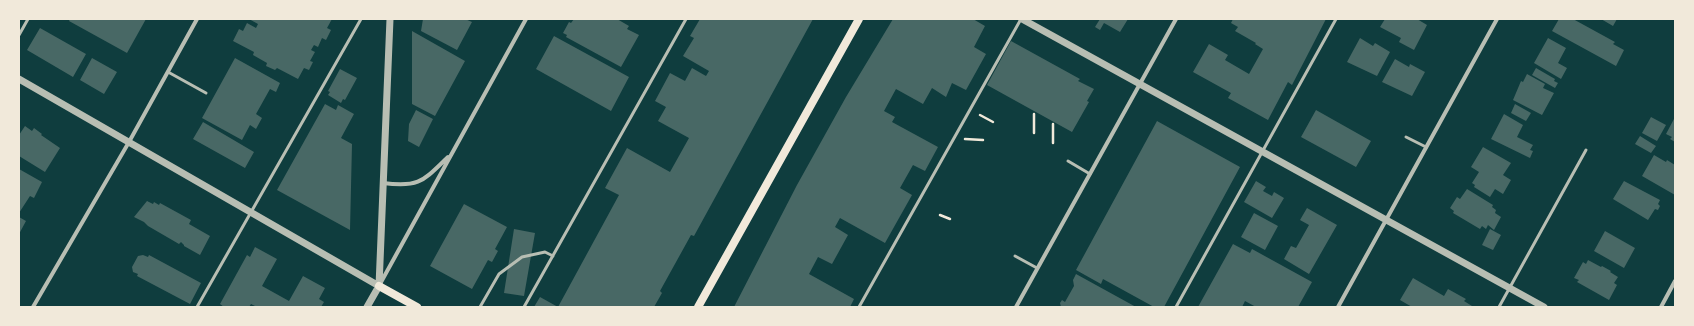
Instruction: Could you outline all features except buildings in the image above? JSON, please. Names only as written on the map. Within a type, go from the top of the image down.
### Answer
[{"type":"main road","points":[[698,307],[859,19]]},
{"type":"main road","points":[[379,286],[417,307]]},
{"type":"street","points":[[33,307],[129,142],[196,19]]},
{"type":"street","points":[[379,286],[390,19]]},
{"type":"street","points":[[367,307],[526,19]]},
{"type":"street","points":[[1022,19],[1544,307]]},
{"type":"street","points":[[1016,307],[1176,19]]},
{"type":"street","points":[[1338,307],[1497,19]]},
{"type":"street","points":[[19,79],[379,286]]},
{"type":"street","points":[[383,183],[400,185],[420,182],[428,177],[451,154]]},
{"type":"street","points":[[1661,307],[1675,281]]},
{"type":"lane","points":[[19,35],[28,19]]},
{"type":"lane","points":[[197,307],[361,19]]},
{"type":"lane","points":[[524,307],[686,19]]},
{"type":"lane","points":[[860,307],[1022,19]]},
{"type":"lane","points":[[1176,307],[1336,19]]},
{"type":"lane","points":[[168,72],[206,93]]},
{"type":"lane","points":[[1406,137],[1426,148]]},
{"type":"lane","points":[[1499,307],[1586,150]]},
{"type":"lane","points":[[1068,161],[1090,174]]},
{"type":"lane","points":[[480,307],[499,274],[522,258],[545,252],[553,256]]},
{"type":"lane","points":[[1015,256],[1037,268]]},
{"type":"path","points":[[980,114],[993,122]]},
{"type":"path","points":[[1034,114],[1034,133]]},
{"type":"path","points":[[1053,124],[1054,143]]},
{"type":"path","points":[[963,139],[983,140]]},
{"type":"path","points":[[940,215],[950,219]]}]
